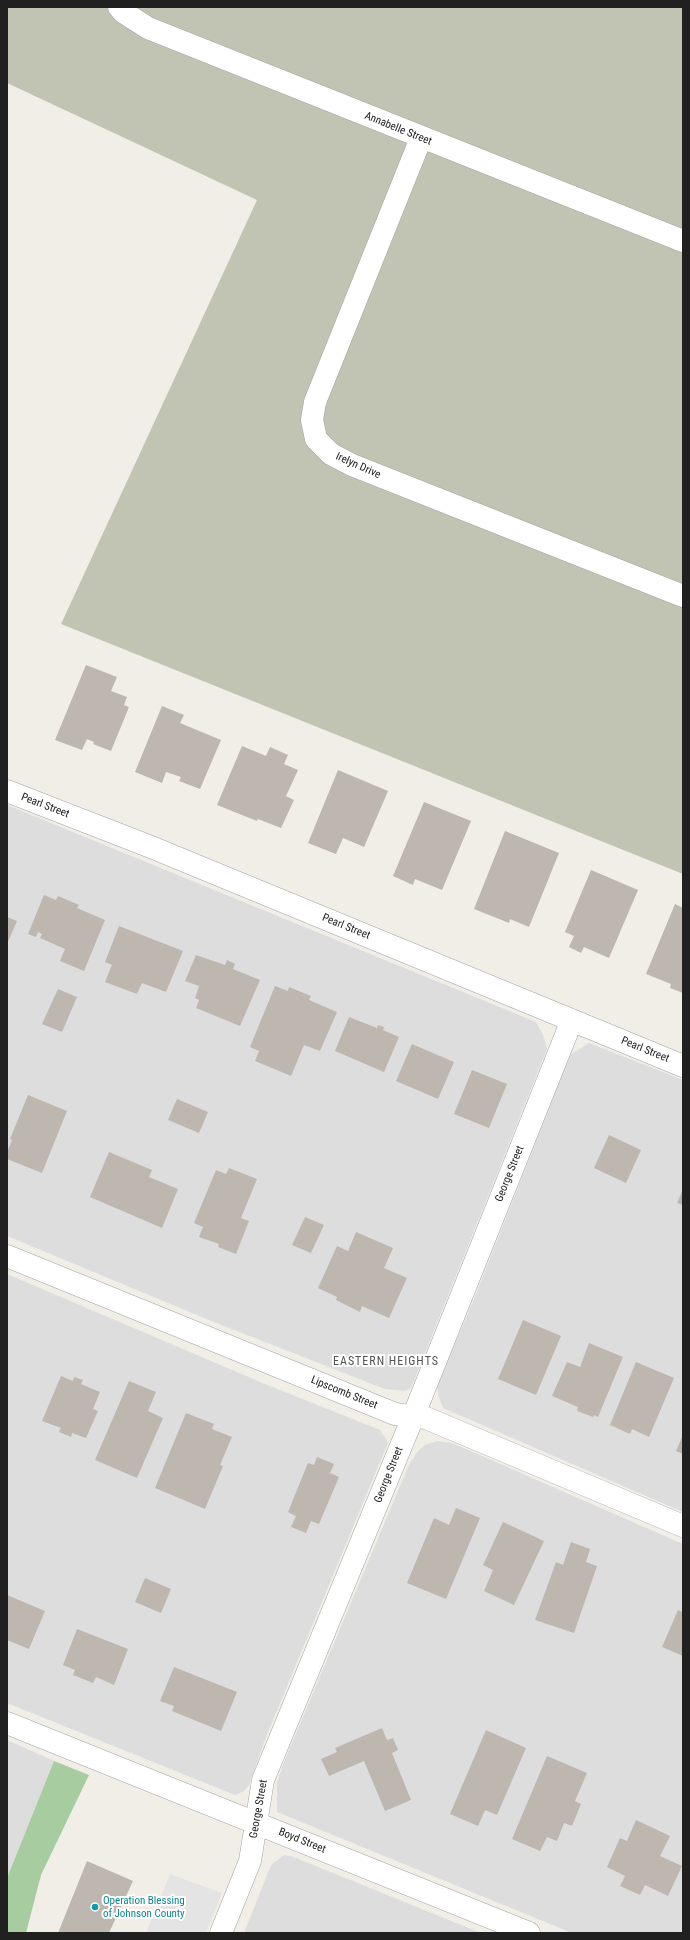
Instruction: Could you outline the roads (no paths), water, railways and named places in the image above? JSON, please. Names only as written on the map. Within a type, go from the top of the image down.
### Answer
[{"type":"street","name":"Annabelle Street","points":[[119,7],[123,12],[148,28],[421,138],[683,241]]},
{"type":"street","name":"Irelyn Drive","points":[[421,138],[315,402],[312,420],[316,439],[331,454],[352,465],[683,596]]},
{"type":"street","name":"Pearl Street","points":[[7,791],[144,844],[683,1066]]},
{"type":"street","name":"George Street","points":[[221,1933],[250,1861],[263,1780],[413,1417],[572,1020]]},
{"type":"street","name":"Lipscomb Street","points":[[7,1256],[395,1414],[426,1418],[683,1526]]},
{"type":"street","name":"Boyd Street","points":[[7,1723],[257,1822],[529,1933]]},
{"type":"place","name":"Operation Blessing of Johnson County","points":[[95,1907]]},
{"type":"district","name":"EASTERN HEIGHTS","points":[[386,1362]]}]
